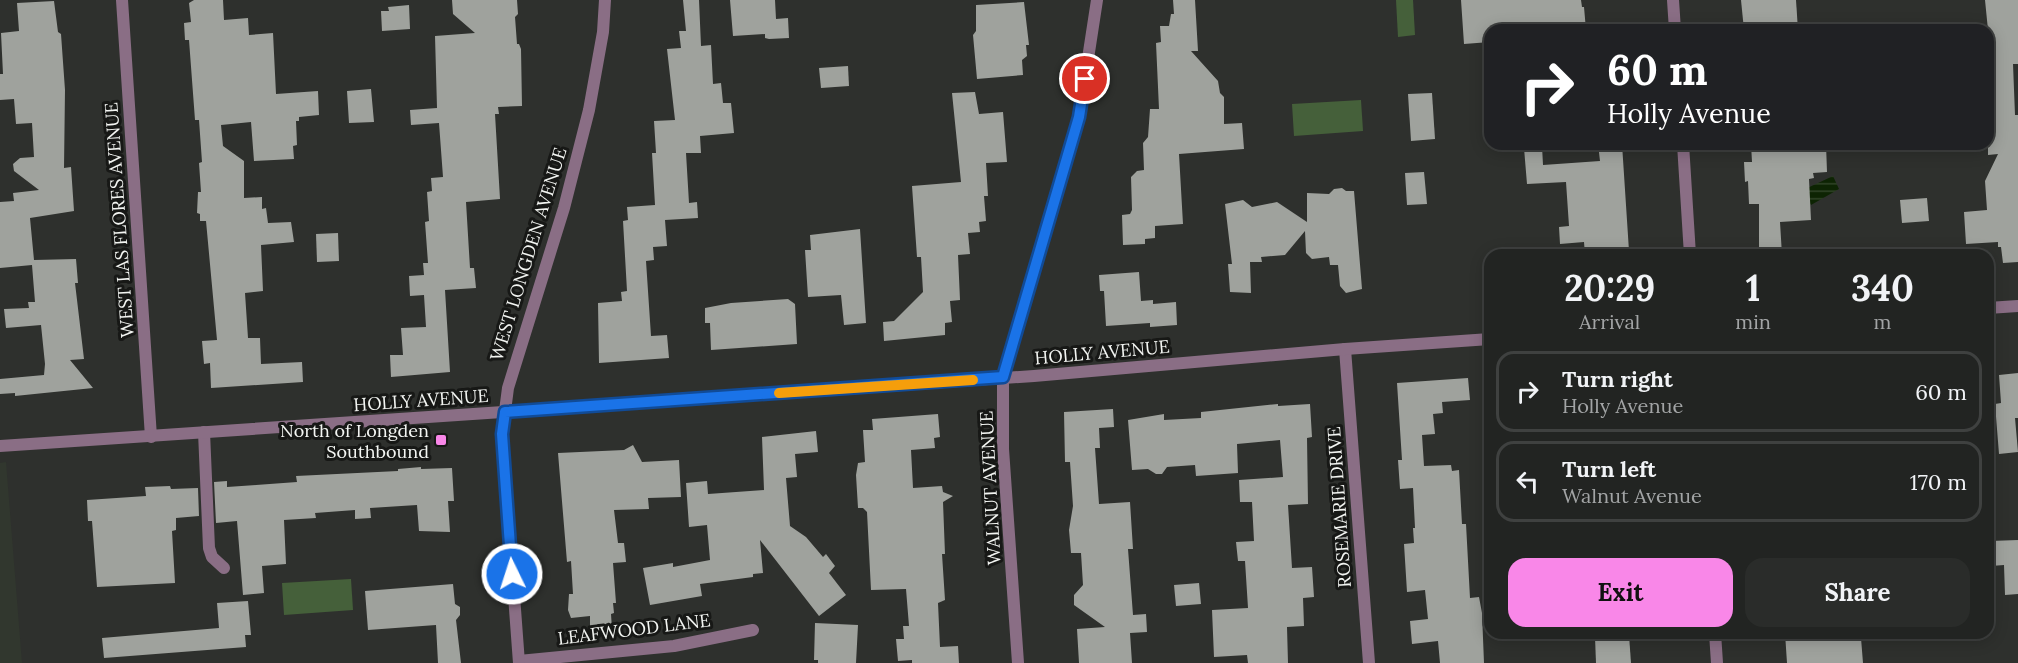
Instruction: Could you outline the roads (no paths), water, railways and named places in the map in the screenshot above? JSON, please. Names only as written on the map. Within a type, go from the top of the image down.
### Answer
[{"type":"street","name":"WEST LAS FLORES AVENUE","points":[[122,0],[151,437]]},
{"type":"street","name":"WEST LONGDEN AVENUE","points":[[519,662],[502,434],[510,378],[564,208],[589,110],[603,32],[605,0]]},
{"type":"street","name":"WALNUT AVENUE","points":[[1018,663],[1003,449],[1003,377],[1079,117],[1097,0]]},
{"type":"street","points":[[1673,0],[1675,24]]},
{"type":"street","points":[[1683,150],[1690,249]]},
{"type":"street","points":[[1994,308],[2018,306]]},
{"type":"street","name":"HOLLY AVENUE","points":[[0,446],[1003,377],[1484,339]]},
{"type":"street","name":"ROSEMARIE DRIVE","points":[[1345,349],[1369,663]]},
{"type":"street","points":[[204,432],[209,548],[212,557],[224,568]]},
{"type":"street","name":"LEAFWOOD LANE","points":[[519,662],[674,646],[753,630]]},
{"type":"street","points":[[1715,639],[1717,663]]},
{"type":"place","name":"North of Longden Southbound","points":[[441,440]]}]
